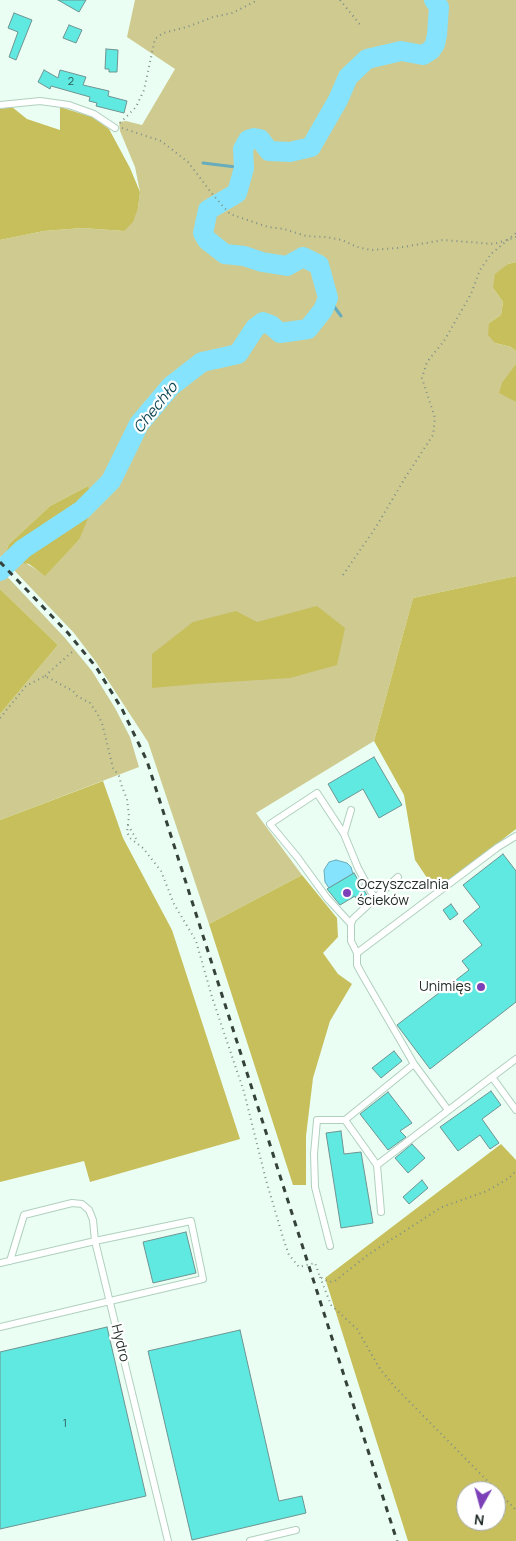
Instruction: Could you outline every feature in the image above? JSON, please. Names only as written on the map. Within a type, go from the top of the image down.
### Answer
[{"type":"lane","points":[[0,105],[40,101],[69,105],[94,114],[115,128]]},
{"type":"lane","points":[[351,924],[327,898],[270,824],[317,793],[344,834],[358,868],[375,898]]},
{"type":"lane","points":[[344,834],[351,810]]},
{"type":"lane","points":[[357,953],[498,847],[516,836]]},
{"type":"lane","points":[[398,877],[353,919],[351,924],[351,941],[357,953],[357,965],[414,1064],[448,1110]]},
{"type":"lane","points":[[377,1165],[516,1059]]},
{"type":"lane","points":[[330,1246],[315,1187],[314,1154],[317,1120],[345,1120],[414,1064]]},
{"type":"lane","points":[[492,1077],[516,1110]]},
{"type":"lane","points":[[345,1120],[377,1165],[382,1212]]},
{"type":"lane","name":"Hydro","points":[[10,1261],[24,1215],[72,1203],[82,1204],[89,1210],[93,1220],[96,1241],[168,1541]]},
{"type":"lane","points":[[0,1263],[191,1221],[203,1279],[0,1327]]},
{"type":"lane","points":[[250,1541],[296,1530]]},
{"type":"path","points":[[115,128],[136,107],[144,90],[155,39],[164,33],[213,17],[232,13],[258,0]]},
{"type":"path","points":[[340,0],[362,27]]},
{"type":"path","points":[[115,128],[119,127],[161,140],[188,162],[230,214],[268,227],[284,229],[306,236],[342,240],[357,247],[371,250],[398,248],[443,240],[494,244],[510,238],[516,238]]},
{"type":"path","points":[[342,575],[376,527],[433,435],[435,418],[422,378],[427,362],[444,341],[471,294],[480,270],[491,254],[516,233]]},
{"type":"path","points":[[0,718],[26,686],[45,676],[72,652]]},
{"type":"path","points":[[45,676],[73,691],[90,703],[97,713],[102,723],[112,768],[119,776],[127,799],[127,832],[130,838],[139,844],[161,871],[174,904],[196,941],[212,997],[244,1092],[266,1180],[289,1254],[299,1266],[315,1263],[330,1305],[357,1329],[380,1369],[516,1510]]},
{"type":"path","points":[[320,1277],[330,1282],[334,1281],[369,1254],[442,1207],[487,1191],[509,1178],[516,1171]]},
{"type":"shaded area","points":[[135,0],[516,0],[516,262],[508,264],[493,288],[503,302],[501,315],[489,323],[495,343],[511,347],[516,351],[516,364],[500,392],[516,402],[516,576],[413,598],[374,741],[256,813],[302,875],[209,924],[148,742],[96,662],[74,633],[11,567],[18,562],[24,562],[45,575],[79,540],[88,486],[50,506],[9,544],[3,559],[0,556],[0,240],[44,231],[82,228],[124,231],[138,208],[140,192],[135,167],[120,131],[119,122],[126,121],[142,125],[175,69],[127,37]]},
{"type":"shaded area","points":[[12,107],[27,119],[60,130],[60,107],[92,117],[109,129],[130,168],[140,192],[138,208],[133,222],[124,231],[82,228],[44,231],[0,240],[0,109]]},
{"type":"shaded area","points":[[516,262],[516,351],[511,347],[495,343],[488,335],[489,323],[501,315],[503,302],[493,288],[495,274],[508,264]]},
{"type":"shaded area","points":[[516,364],[516,402],[499,393],[502,383]]},
{"type":"shaded area","points":[[88,486],[94,504],[79,540],[45,576],[29,564],[18,562],[11,567],[3,559],[9,544],[50,506]]},
{"type":"shaded area","points":[[0,569],[65,638],[92,671],[130,737],[139,767],[0,820],[0,714],[58,645],[0,589]]},
{"type":"shaded area","points":[[516,576],[516,829],[436,891],[415,860],[404,795],[374,741],[413,598]]},
{"type":"shaded area","points":[[0,589],[58,645],[0,714]]},
{"type":"shaded area","points":[[317,606],[345,628],[337,665],[290,678],[152,688],[152,654],[193,622],[236,611],[257,622]]},
{"type":"shaded area","points":[[103,781],[123,838],[172,930],[240,1139],[90,1182],[84,1161],[0,1182],[0,820]]},
{"type":"shaded area","points":[[302,875],[337,918],[338,937],[323,953],[338,974],[352,984],[330,1021],[313,1078],[306,1136],[306,1185],[293,1185],[209,924]]},
{"type":"shaded area","points":[[501,1144],[516,1160],[516,1541],[408,1541],[325,1278]]},
{"type":"water","points":[[336,860],[347,863],[351,867],[353,874],[329,888],[325,882],[324,870],[329,862]]},
{"type":"building","points":[[58,0],[86,0],[79,12]]},
{"type":"building","points":[[14,13],[32,20],[16,60],[9,57],[18,32],[8,28]]},
{"type":"building","points":[[69,25],[82,30],[76,43],[63,38]]},
{"type":"building","points":[[106,49],[118,50],[117,72],[109,72],[109,69],[105,69]]},
{"type":"building","points":[[44,70],[58,78],[60,70],[86,77],[83,85],[109,91],[108,96],[127,101],[124,113],[96,106],[97,103],[89,101],[90,97],[51,86],[50,89],[38,82]]},
{"type":"building","points":[[374,757],[402,805],[379,818],[363,789],[339,803],[328,784]]},
{"type":"building","name":"Unimięs","points":[[503,854],[516,871],[516,1002],[430,1069],[397,1025],[469,970],[462,961],[482,945],[463,921],[480,907],[463,885]]},
{"type":"building","name":"Oczyszczalnia ścieków","points":[[354,873],[368,897],[358,902],[355,896],[340,905],[327,889]]},
{"type":"building","points":[[451,904],[458,914],[450,920],[443,910]]},
{"type":"building","points":[[394,1051],[402,1061],[381,1078],[372,1068]]},
{"type":"building","points":[[491,1091],[501,1105],[482,1119],[499,1143],[490,1149],[480,1135],[458,1151],[440,1127]]},
{"type":"building","points":[[388,1092],[412,1123],[400,1131],[406,1137],[388,1150],[360,1114]]},
{"type":"building","points":[[341,1131],[344,1154],[361,1152],[373,1223],[341,1228],[326,1133]]},
{"type":"building","points":[[412,1144],[425,1158],[408,1173],[395,1158]]},
{"type":"building","points":[[422,1180],[428,1188],[409,1204],[403,1197]]},
{"type":"building","points":[[186,1232],[196,1273],[153,1283],[143,1242]]},
{"type":"building","points":[[107,1327],[146,1496],[0,1529],[0,1352]]},
{"type":"building","points":[[240,1330],[279,1501],[302,1496],[306,1513],[192,1540],[148,1351]]},
{"type":"waterway","name":"Chechło","points":[[0,571],[23,549],[82,510],[111,481],[139,424],[171,386],[202,362],[238,354],[255,328],[263,322],[271,325],[280,333],[308,329],[323,310],[328,298],[319,265],[303,257],[287,266],[262,262],[244,256],[225,254],[207,240],[203,233],[208,210],[237,193],[244,168],[243,149],[248,140],[260,139],[269,151],[290,152],[311,147],[338,100],[348,77],[367,59],[401,51],[423,55],[431,50],[437,35],[439,7],[434,0]]},
{"type":"waterway","points":[[203,163],[244,168]]},
{"type":"waterway","points":[[328,298],[341,316]]},
{"type":"railway","points":[[0,562],[68,633],[96,667],[122,709],[147,761],[397,1541]]},
{"type":"place","name":"Oczyszczalnia ścieków","points":[[347,893]]},
{"type":"place","name":"Unimięs","points":[[481,987]]}]
